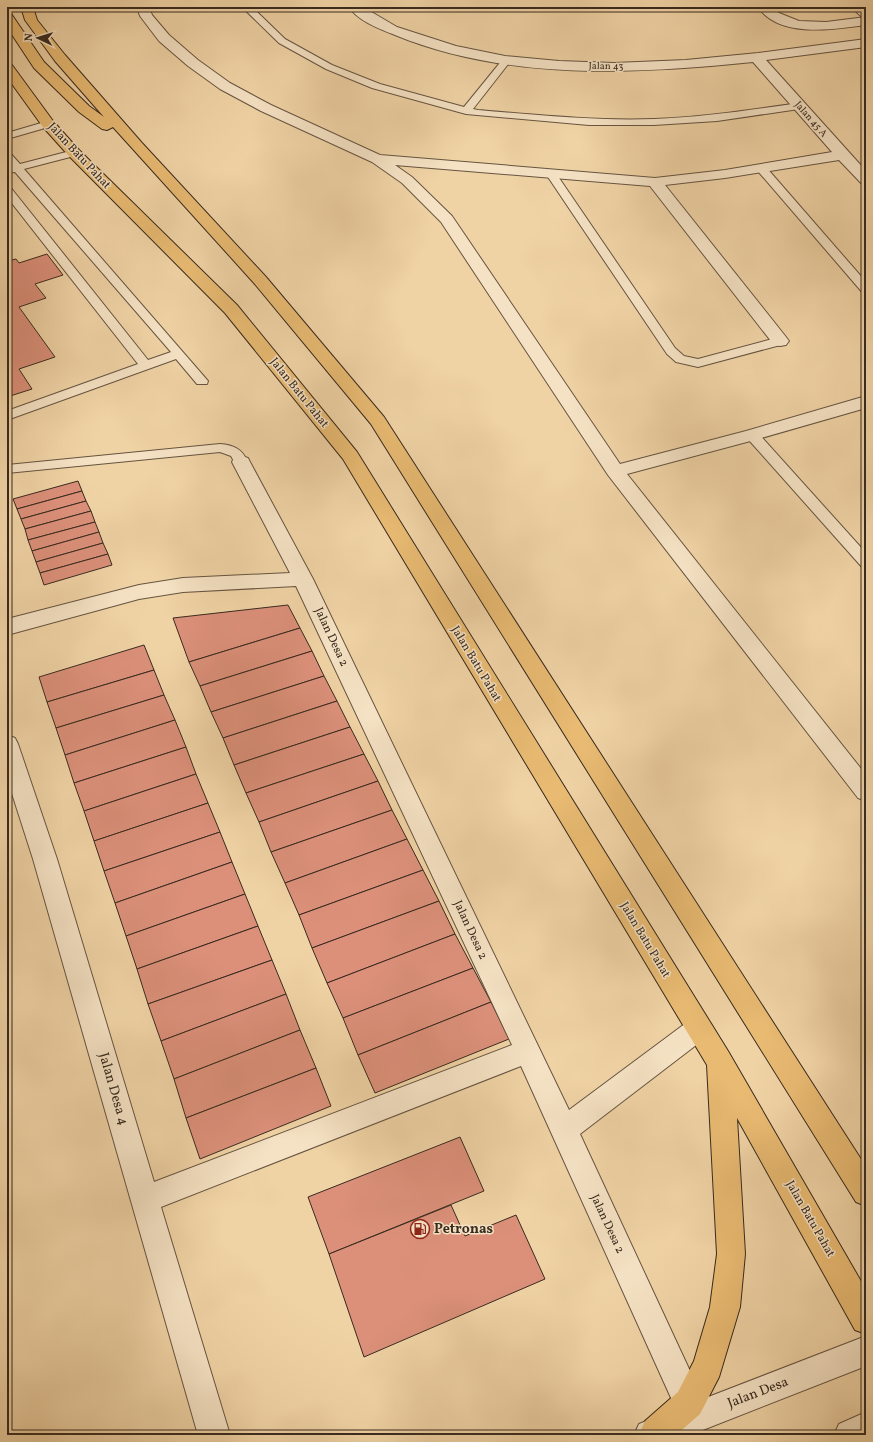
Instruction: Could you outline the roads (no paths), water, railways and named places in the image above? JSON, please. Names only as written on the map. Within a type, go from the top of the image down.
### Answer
[{"type":"highway","points":[[27,7],[31,20],[60,58],[136,146],[260,280],[378,421],[866,1192]]},
{"type":"highway","points":[[7,18],[39,65],[84,109],[136,146]]},
{"type":"highway","name":"Jalan Batu Pahat","points":[[7,68],[48,124],[74,153],[231,309],[350,456],[719,1060],[866,1319]]},
{"type":"highway","points":[[653,1434],[689,1403],[708,1366],[725,1307],[731,1254],[730,1216],[719,1060]]},
{"type":"street","points":[[143,7],[146,16],[164,38],[193,63],[226,86],[266,108],[377,159],[408,180],[447,219],[615,471],[866,792]]},
{"type":"street","name":"Jalan 43","points":[[355,7],[363,14],[415,38],[450,50],[506,61],[562,65],[647,67],[694,64],[757,58],[866,42]]},
{"type":"street","points":[[764,7],[772,15],[796,24],[824,26],[866,21]]},
{"type":"street","name":"Jalan 45 A","points":[[757,58],[842,155],[866,180]]},
{"type":"street","points":[[377,159],[654,182],[760,168],[842,155]]},
{"type":"street","points":[[654,182],[780,341]]},
{"type":"street","points":[[615,471],[752,435],[866,402]]},
{"type":"street","name":"Jalan Desa 2","points":[[241,462],[303,579],[528,1051],[689,1403]]},
{"type":"street","points":[[7,627],[139,592],[183,585],[303,579]]},
{"type":"street","name":"Jalan Desa 4","points":[[7,744],[46,859],[214,1435]]},
{"type":"street","points":[[564,1130],[699,1028]]},
{"type":"street","points":[[145,1199],[528,1051]]},
{"type":"street","name":"Jalan Desa","points":[[653,1434],[866,1351]]},
{"type":"street","points":[[850,1435],[866,1428]]},
{"type":"lane","points":[[247,7],[282,41],[329,67],[376,86],[450,108],[525,118],[589,122],[654,122],[716,118],[799,106]]},
{"type":"lane","points":[[856,7],[866,16]]},
{"type":"lane","points":[[466,110],[506,61]]},
{"type":"lane","points":[[7,136],[48,124]]},
{"type":"lane","points":[[12,169],[74,153]]},
{"type":"lane","points":[[7,156],[12,169],[202,381]]},
{"type":"lane","points":[[760,168],[866,289]]},
{"type":"lane","points":[[551,174],[671,351],[680,359],[698,362],[780,341]]},
{"type":"lane","points":[[7,190],[146,366]]},
{"type":"lane","points":[[7,416],[178,354]]},
{"type":"lane","points":[[752,435],[866,562]]},
{"type":"lane","points":[[7,468],[220,448],[228,448],[234,451],[239,455],[241,462]]},
{"type":"place","name":"Petronas","points":[[420,1229]]}]
